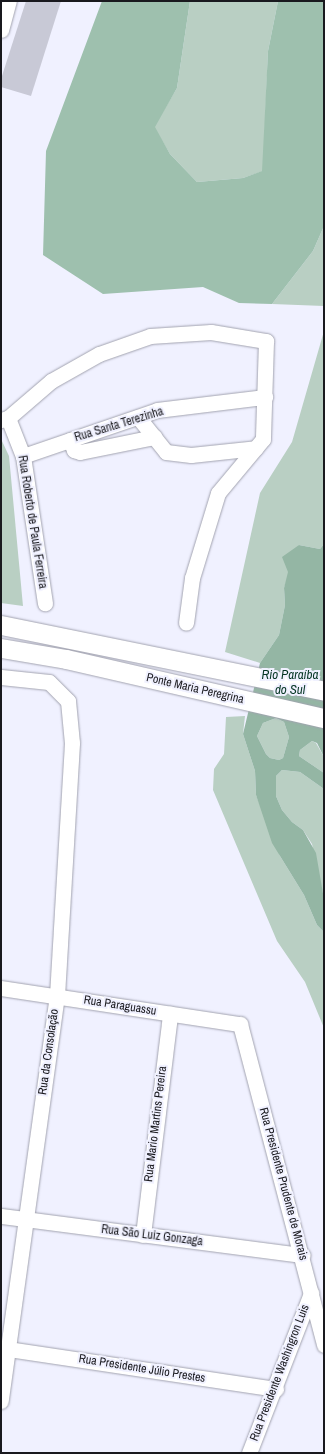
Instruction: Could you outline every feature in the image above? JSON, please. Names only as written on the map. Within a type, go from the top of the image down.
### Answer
[{"type":"main road","name":"Ponte Maria Peregrina","points":[[1,625],[73,640],[102,644],[324,691]]},
{"type":"main road","name":"Ponte Maria Peregrina","points":[[1,648],[66,659],[324,718]]},
{"type":"street","points":[[1,30],[9,1]]},
{"type":"street","points":[[5,419],[52,381],[98,354],[150,336],[211,332],[266,341],[263,438],[218,493],[192,578],[186,624]]},
{"type":"street","name":"Rua Santa Terezinha","points":[[22,456],[157,410],[265,396]]},
{"type":"street","points":[[138,417],[166,452],[191,455],[256,448]]},
{"type":"street","name":"Rua Roberto de Paula Ferreira","points":[[5,419],[22,456],[45,603]]},
{"type":"street","points":[[70,440],[74,450],[80,452],[154,437]]},
{"type":"street","name":"Rua da Consolação","points":[[1,677],[49,682],[68,700],[72,743],[57,995],[1,1401]]},
{"type":"street","name":"Rua Paraguassu","points":[[1,988],[57,995],[240,1024]]},
{"type":"street","name":"Rua Mario Martins Pereira","points":[[143,1235],[170,1014]]},
{"type":"street","name":"Rua Presidente Prudente de Morais","points":[[240,1024],[302,1255],[324,1345]]},
{"type":"street","name":"Rua São Luiz Gonzaga","points":[[1,1216],[302,1255]]},
{"type":"street","name":"Rua Presidente Washingron Luis","points":[[249,1453],[276,1389],[311,1293]]},
{"type":"street","name":"Rua Presidente Júlio Prestes","points":[[8,1349],[276,1389]]},
{"type":"shaded area","points":[[102,1],[190,1],[177,88],[155,127],[170,154],[197,182],[243,178],[262,171],[268,51],[278,1],[324,1],[324,226],[313,251],[272,304],[239,303],[203,287],[103,294],[43,255],[46,151]]},
{"type":"shaded area","points":[[190,1],[278,1],[268,51],[263,171],[243,178],[197,182],[170,154],[154,127],[177,88]]},
{"type":"shaded area","points":[[324,226],[324,306],[272,304],[313,251]]},
{"type":"shaded area","points":[[324,331],[324,544],[320,549],[299,545],[284,588],[285,605],[279,635],[260,663],[225,652],[260,493],[292,442]]},
{"type":"shaded area","points":[[1,439],[9,456],[23,606],[1,603]]},
{"type":"shaded area","points":[[245,716],[243,734],[255,771],[256,795],[280,856],[304,895],[317,925],[324,932],[324,1028],[305,982],[277,941],[213,790],[214,769],[224,754],[226,717]]},
{"type":"shaded area","points":[[276,718],[284,722],[289,737],[283,758],[279,760],[270,758],[266,754],[257,736],[263,723]]},
{"type":"shaded area","points":[[312,741],[316,743],[324,757],[324,773],[299,756],[300,750]]},
{"type":"shaded area","points":[[282,770],[300,772],[324,789],[324,899],[312,844],[303,830],[292,822],[282,810],[276,796],[276,776]]},
{"type":"water","name":"Rio Paraíba do Sul","points":[[324,544],[324,757],[317,743],[312,741],[300,750],[299,756],[324,773],[324,789],[300,772],[282,770],[276,776],[276,796],[282,810],[292,822],[303,830],[316,853],[324,899],[324,932],[317,925],[304,895],[272,843],[256,795],[255,771],[243,734],[260,663],[279,635],[285,605],[284,588],[288,572],[282,557],[299,545],[320,549]],"holes":[[[276,718],[284,722],[289,737],[283,758],[279,760],[270,758],[266,754],[257,736],[263,723]]]},
{"type":"building","points":[[26,1],[61,1],[31,96],[1,87],[1,79]]}]
